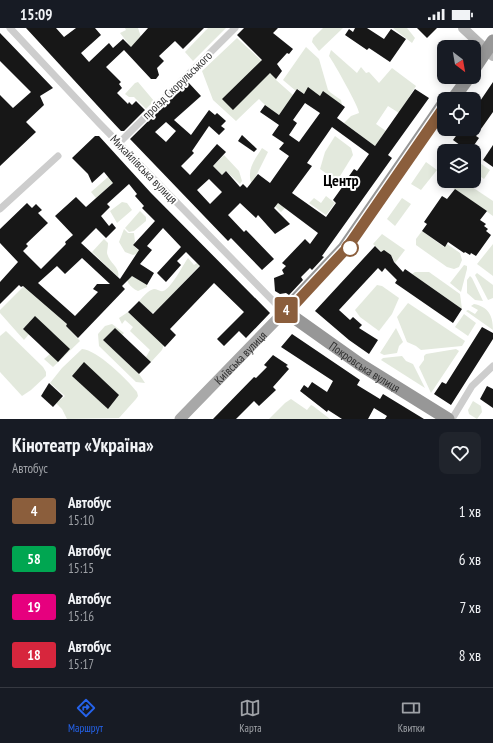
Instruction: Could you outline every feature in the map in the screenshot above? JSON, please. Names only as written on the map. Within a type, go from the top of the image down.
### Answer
[{"type":"highway","points":[[481,53],[489,45]]},
{"type":"highway","points":[[481,58],[489,45]]},
{"type":"highway","name":"Київська вулиця","points":[[285,311],[344,248],[437,113]]},
{"type":"highway","name":"Київська вулиця","points":[[285,311],[350,248],[437,122]]},
{"type":"highway","name":"Покровська вулиця","points":[[285,311],[361,365],[448,419]]},
{"type":"main road","name":"Київська вулиця","points":[[180,419],[285,311]]},
{"type":"main road","name":"Київська вулиця","points":[[188,419],[285,311]]},
{"type":"street","name":"Михайлівська вулиця","points":[[10,28],[119,143],[285,311]]},
{"type":"street","name":"проїзд Скорульського","points":[[119,143],[235,28]]},
{"type":"street","points":[[463,28],[489,45]]},
{"type":"street","points":[[471,28],[489,45]]},
{"type":"street","points":[[0,209],[58,156]]},
{"type":"street","points":[[452,419],[472,386],[493,366]]},
{"type":"shaded area","points":[[125,28],[138,28],[141,37],[131,47],[120,33],[126,30]]},
{"type":"shaded area","points":[[208,28],[226,28],[193,61],[185,52]]},
{"type":"shaded area","points":[[323,28],[343,28],[319,51],[312,42],[313,38]]},
{"type":"shaded area","points":[[393,28],[407,28],[415,38],[412,43]]},
{"type":"shaded area","points":[[237,38],[278,76],[276,80],[293,95],[279,115],[259,99],[236,121],[213,100],[202,71]]},
{"type":"shaded area","points":[[306,47],[319,59],[328,90],[341,100],[342,105],[323,92],[319,97],[308,88],[304,94],[298,89],[296,91],[283,80]]},
{"type":"shaded area","points":[[331,50],[357,73],[361,67],[366,73],[369,72],[379,83],[392,68],[416,86],[399,113],[388,106],[376,124],[386,131],[375,146],[344,123],[351,116],[359,113],[351,94],[329,56]]},
{"type":"shaded area","points":[[138,82],[154,101],[146,109],[134,97],[129,97],[125,94],[135,83]]},
{"type":"shaded area","points":[[335,136],[351,148],[353,155],[337,181],[320,169],[325,152]]},
{"type":"shaded area","points":[[262,148],[268,152],[255,178],[256,187],[285,208],[281,212],[252,185],[250,180],[250,170]]},
{"type":"shaded area","points":[[224,155],[239,171],[242,181],[240,184],[226,171],[222,175],[213,166]]},
{"type":"shaded area","points":[[426,162],[437,170],[421,190],[411,184]]},
{"type":"shaded area","points":[[481,164],[490,170],[484,179],[481,177]]},
{"type":"shaded area","points":[[108,177],[115,181],[96,198],[91,192]]},
{"type":"shaded area","points":[[453,188],[474,188],[493,201],[493,216]]},
{"type":"shaded area","points":[[326,196],[335,203],[326,215],[309,203],[314,198],[321,203]]},
{"type":"shaded area","points":[[402,198],[411,204],[395,226],[387,219]]},
{"type":"shaded area","points":[[122,202],[127,203],[132,210],[117,223],[110,211]]},
{"type":"shaded area","points":[[140,211],[146,217],[146,221],[134,231],[129,232],[125,228]]},
{"type":"shaded area","points":[[124,229],[128,233],[134,233],[135,242],[133,245],[141,253],[133,255],[125,252],[119,242]]},
{"type":"shaded area","points":[[422,231],[444,247],[447,244],[460,253],[462,260],[459,267],[454,269],[447,267],[416,245],[416,239]]},
{"type":"shaded area","points":[[382,234],[405,250],[395,263],[391,255],[382,252],[373,244]]},
{"type":"shaded area","points":[[104,239],[108,243],[108,257],[118,271],[118,277],[92,252]]},
{"type":"shaded area","points":[[493,244],[493,276],[477,264]]},
{"type":"shaded area","points":[[188,258],[194,265],[197,263],[200,265],[159,309],[152,313],[139,301],[152,290],[155,289],[162,291],[170,286]]},
{"type":"shaded area","points":[[464,265],[467,266],[467,269],[461,292],[450,283]]},
{"type":"shaded area","points":[[125,271],[147,285],[147,287],[138,291],[132,288],[127,281]]},
{"type":"shaded area","points":[[415,272],[429,272],[460,294],[462,309],[412,274]]},
{"type":"shaded area","points":[[477,273],[493,285],[493,298],[488,300],[475,275]]},
{"type":"shaded area","points":[[470,276],[483,301],[475,300],[467,293],[467,280]]},
{"type":"shaded area","points":[[377,285],[382,286],[399,298],[392,314],[379,331],[360,317],[355,310]]},
{"type":"shaded area","points":[[24,286],[67,324],[66,326],[80,341],[53,367],[44,359],[50,354],[34,317],[23,329],[29,334],[24,340],[0,313],[0,310]]},
{"type":"shaded area","points":[[408,303],[465,341],[462,346],[421,350],[407,342],[397,317]]},
{"type":"shaded area","points":[[474,304],[483,307],[489,312],[493,330],[466,311],[468,310],[475,314],[478,310],[471,306]]},
{"type":"shaded area","points":[[128,312],[164,345],[162,350],[151,362],[146,357],[150,350],[130,331],[133,327],[125,320],[122,324],[119,318]]},
{"type":"shaded area","points":[[464,314],[476,323],[468,336],[455,327]]},
{"type":"shaded area","points":[[112,324],[124,333],[122,335],[115,328],[103,340],[139,374],[145,383],[136,382],[99,346],[98,334],[105,326]]},
{"type":"shaded area","points":[[396,328],[403,342],[399,346],[397,353],[384,355],[380,353]]},
{"type":"shaded area","points":[[6,331],[43,367],[46,372],[46,376],[22,396],[0,372],[0,336]]},
{"type":"shaded area","points":[[82,349],[96,354],[119,373],[137,392],[138,396],[136,399],[119,418],[67,419],[62,409],[56,403],[65,396],[50,383],[62,368]]},
{"type":"shaded area","points":[[456,349],[459,351],[431,393],[419,367],[424,360],[424,356],[426,354]]},
{"type":"shaded area","points":[[402,356],[406,361],[413,364],[425,388],[381,360],[383,358]]},
{"type":"shaded area","points":[[291,399],[307,410],[311,405],[313,406],[330,419],[269,419]]},
{"type":"shaded area","points":[[473,401],[481,406],[482,412],[477,419],[469,414],[468,410]]},
{"type":"building","points":[[26,28],[56,28],[64,37],[76,28],[95,28],[101,35],[81,53],[89,62],[109,43],[113,48],[123,39],[131,47],[148,28],[204,28],[183,49],[175,41],[159,56],[164,61],[157,68],[159,75],[156,79],[151,79],[124,50],[106,67],[121,82],[119,84],[122,88],[117,93],[128,104],[129,102],[132,105],[136,101],[145,110],[124,131],[121,131]]},
{"type":"building","points":[[244,28],[278,28],[273,33],[293,49],[277,64],[282,71],[276,79],[270,73],[233,110],[222,99],[262,60],[237,35]]},
{"type":"building","points":[[355,28],[367,28],[384,39],[391,29],[406,39],[390,62],[369,48],[367,50],[345,35],[349,29],[353,32]]},
{"type":"building","points":[[417,28],[437,28],[427,38]]},
{"type":"building","points":[[0,33],[53,88],[40,96],[44,105],[26,122],[36,132],[0,166],[0,95],[13,108],[31,92],[0,61]]},
{"type":"building","points":[[188,82],[201,96],[174,120],[191,135],[209,110],[215,115],[217,113],[226,121],[221,126],[225,129],[219,135],[209,126],[192,151],[194,153],[181,166],[190,175],[217,144],[226,152],[213,166],[222,175],[226,171],[240,187],[243,184],[247,188],[258,174],[270,183],[289,156],[279,149],[284,143],[272,135],[279,125],[260,112],[265,105],[279,115],[297,89],[304,94],[308,87],[320,96],[323,91],[345,107],[337,118],[375,146],[415,89],[429,98],[388,155],[392,158],[322,256],[324,257],[312,270],[310,268],[301,277],[303,280],[289,295],[286,293],[280,294],[275,291],[274,278],[284,274],[282,270],[286,266],[282,263],[305,239],[310,244],[318,233],[278,203],[274,208],[290,224],[275,234],[258,215],[256,218],[240,203],[228,215],[244,232],[246,230],[274,259],[262,270],[231,238],[228,241],[130,139]],"holes":[[[305,103],[320,113],[299,142],[289,135],[297,123],[293,120]],[[166,122],[176,131],[166,142],[155,132]],[[332,127],[369,154],[357,171],[354,169],[342,186],[333,200],[336,203],[326,217],[292,193],[312,166],[307,163]],[[209,179],[222,192],[210,204],[197,190]]]},
{"type":"building","points":[[493,82],[493,112],[481,129],[481,100]]},
{"type":"building","points":[[242,135],[257,149],[254,152],[238,141]]},
{"type":"building","points":[[95,136],[99,136],[151,193],[270,313],[246,338],[239,331],[224,346],[217,339],[244,312],[214,283],[170,329],[176,335],[165,347],[128,312],[139,301],[153,314],[200,266],[186,252],[177,261],[181,265],[166,282],[157,273],[181,247],[163,228],[147,246],[152,250],[140,264],[154,273],[147,285],[132,276],[122,286],[125,289],[78,338],[66,326],[67,324],[23,286],[21,287],[19,285],[0,304],[0,282],[18,262],[0,243],[0,229],[27,203],[32,208],[36,204],[42,210],[38,213],[48,223],[26,244],[28,246],[23,251],[41,269],[73,235],[55,216],[76,197],[86,207],[113,183],[104,172],[92,183],[88,174],[72,158]],"holes":[[[129,184],[137,194],[135,196],[144,206],[142,208],[155,221],[133,245],[139,250],[120,279],[81,243],[96,228],[106,238],[116,228],[112,223],[109,226],[101,216],[110,207],[107,204]],[[82,258],[110,284],[97,284],[93,289],[98,292],[75,316],[38,283],[57,266],[65,274]]]},
{"type":"building","points":[[456,136],[476,136],[479,138],[475,144],[458,144],[453,140]]},
{"type":"building","points":[[493,145],[493,167],[483,160]]},
{"type":"building","points":[[455,189],[487,211],[480,220],[486,224],[484,226],[488,229],[486,231],[491,235],[476,256],[471,253],[470,255],[465,252],[464,253],[448,242],[445,247],[422,231],[427,224],[424,222],[442,196],[447,199]]},
{"type":"building","points":[[375,246],[381,252],[384,250],[391,255],[394,262],[403,272],[405,269],[462,309],[453,323],[395,283],[397,280],[385,268],[382,272],[378,268],[339,310],[350,320],[353,317],[362,325],[359,328],[378,340],[369,354],[349,340],[315,311]]},
{"type":"building","points":[[35,316],[70,349],[58,362],[23,329]]},
{"type":"building","points":[[482,327],[493,333],[493,339],[451,405],[434,394],[442,382],[446,384]]},
{"type":"building","points":[[115,328],[151,362],[139,374],[103,340]]},
{"type":"building","points":[[292,334],[360,380],[357,385],[380,399],[383,394],[424,419],[385,419],[387,416],[374,408],[368,419],[342,419],[328,410],[327,412],[300,391],[304,385],[308,388],[312,382],[327,392],[333,381],[281,347]]},
{"type":"building","points":[[273,355],[288,365],[286,366],[289,369],[273,387],[276,390],[259,406],[254,401],[236,419],[213,419],[254,377],[256,378],[267,367],[264,365]]},
{"type":"building","points":[[84,362],[119,395],[108,409],[72,376]]},
{"type":"building","points":[[49,383],[63,396],[53,407],[41,396]]},
{"type":"building","points":[[487,386],[493,389],[493,408],[480,399]]},
{"type":"bus line","name":"4","points":[[437,113],[344,248],[285,311],[289,314],[350,248],[437,123]]},
{"type":"district","name":"Центр","points":[[341,180]]}]
